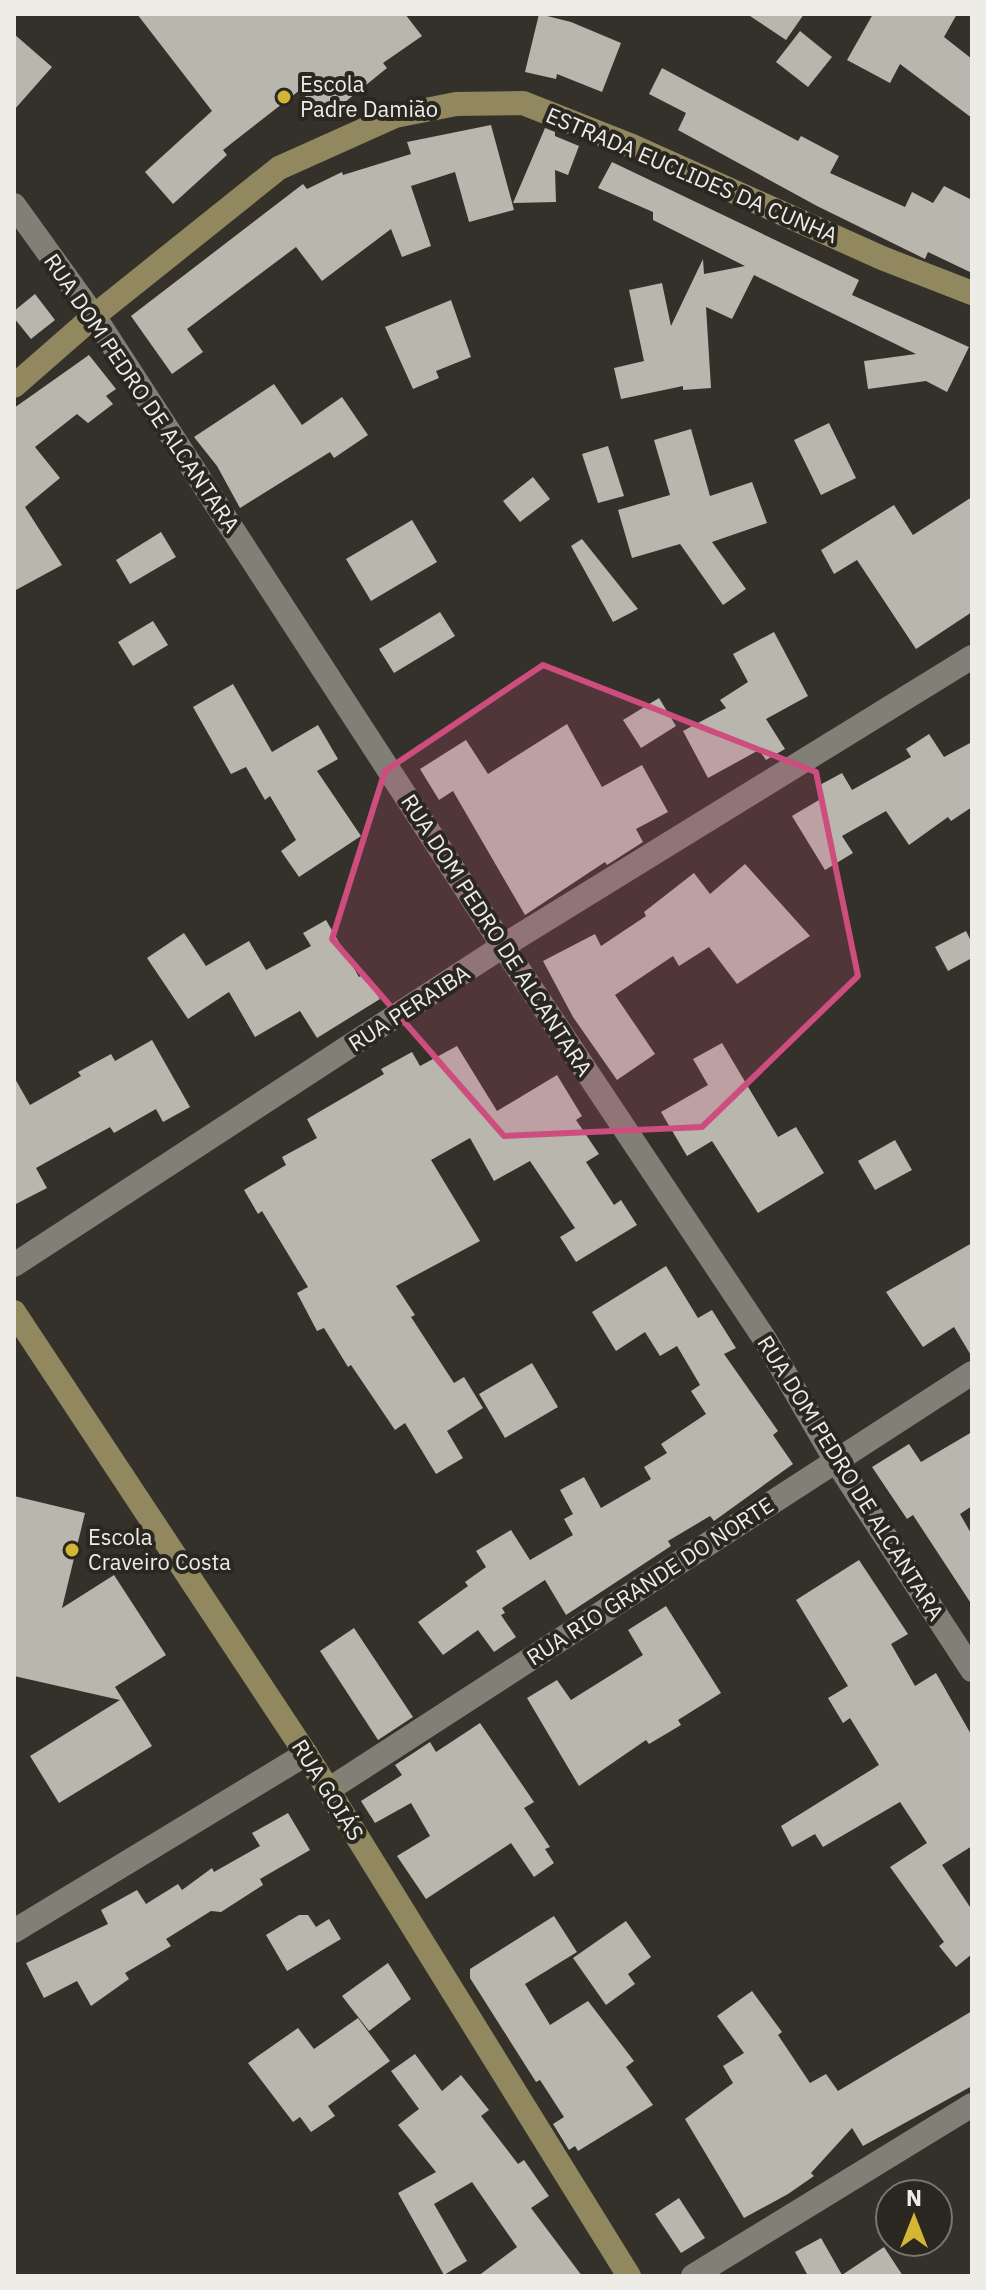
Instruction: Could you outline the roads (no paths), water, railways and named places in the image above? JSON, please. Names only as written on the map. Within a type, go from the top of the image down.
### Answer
[{"type":"street","name":"ESTRADA EUCLIDES DA CUNHA","points":[[14,386],[94,316],[279,168],[395,116],[456,104],[523,103],[632,146],[882,258],[972,293]]},
{"type":"street","name":"RUA DOM PEDRO DE ALCANTARA","points":[[14,205],[94,316],[503,946],[766,1341],[836,1461],[972,1670]]},
{"type":"street","name":"RUA PERAIBA","points":[[14,1265],[503,946],[972,657]]},
{"type":"street","name":"RUA GOIÁS","points":[[14,1312],[306,1754],[629,2276]]},
{"type":"street","name":"RUA RIO GRANDE DO NORTE","points":[[328,1790],[972,1373]]},
{"type":"street","points":[[14,1931],[306,1754]]},
{"type":"street","points":[[693,2276],[972,2105]]},
{"type":"place","name":"Escola Padre Damião","points":[[284,97]]},
{"type":"place","name":"Escola Craveiro Costa","points":[[72,1550]]}]
